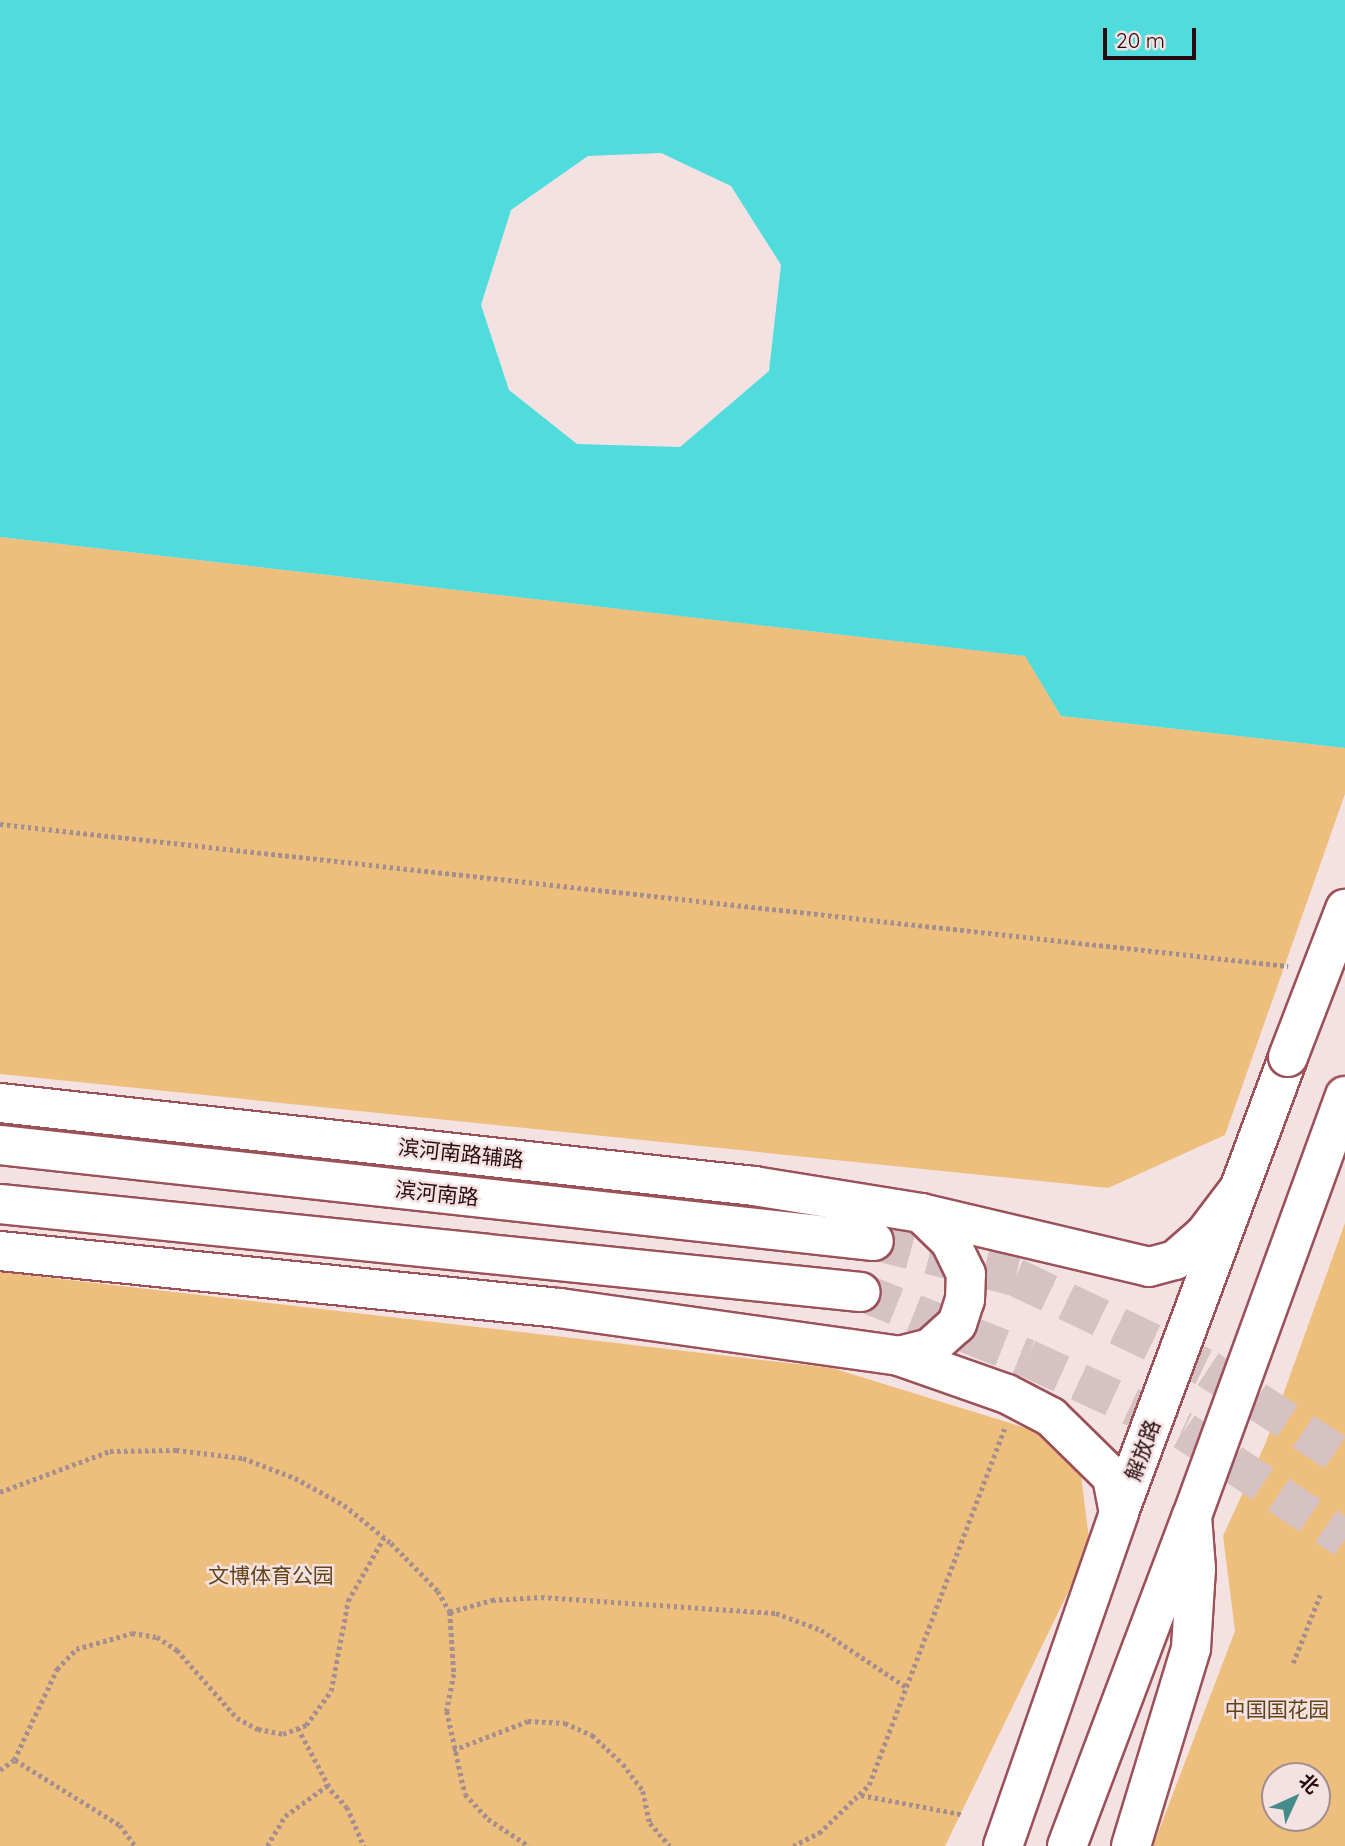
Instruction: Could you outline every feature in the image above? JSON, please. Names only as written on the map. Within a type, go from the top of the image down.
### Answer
[{"type":"main road","name":"解放路","points":[[1003,1846],[1119,1512],[1345,909]]},
{"type":"main road","points":[[1067,1846],[1192,1516],[1345,1096]]},
{"type":"main road","name":"滨河南路辅路","points":[[0,1103],[754,1186],[922,1213],[1149,1267],[1175,1260],[1204,1235],[1239,1189]]},
{"type":"main road","name":"滨河南路","points":[[0,1144],[874,1241]]},
{"type":"main road","points":[[0,1204],[861,1292]]},
{"type":"main road","points":[[899,1356],[930,1348],[957,1324],[965,1300],[966,1274],[950,1241],[922,1213]]},
{"type":"main road","points":[[0,1251],[559,1308],[899,1356],[1007,1394],[1051,1417],[1112,1477],[1119,1512]]},
{"type":"main road","points":[[1131,1846],[1191,1648],[1196,1569],[1192,1516]]},
{"type":"main road","points":[[1077,1846],[1083,1806]]},
{"type":"path","points":[[0,824],[1303,967]]},
{"type":"path","points":[[793,1846],[819,1833],[860,1795],[906,1687],[1007,1422]]},
{"type":"path","points":[[0,1492],[110,1451],[176,1450],[243,1458],[295,1478],[384,1537],[438,1591],[450,1612],[454,1674],[447,1711],[453,1750],[466,1794],[488,1819],[529,1846]]},
{"type":"path","points":[[0,1770],[15,1760],[57,1669],[76,1650],[132,1633],[156,1637],[177,1650],[237,1718],[283,1734],[298,1728],[320,1711],[331,1691],[348,1601],[384,1537]]},
{"type":"path","points":[[1293,1663],[1320,1595]]},
{"type":"path","points":[[450,1612],[492,1600],[541,1597],[776,1613],[821,1630],[906,1687]]},
{"type":"path","points":[[453,1750],[528,1721],[565,1723],[592,1735],[622,1764],[643,1791],[650,1823],[670,1846]]},
{"type":"path","points":[[298,1728],[328,1785],[347,1807],[364,1846]]},
{"type":"path","points":[[15,1760],[110,1819],[135,1846]]},
{"type":"path","points":[[267,1846],[285,1816],[328,1785]]},
{"type":"path","points":[[860,1795],[961,1814]]},
{"type":"green space","points":[[0,537],[1026,656],[1061,716],[1345,748],[1345,794],[1225,1135],[1108,1188],[0,1074]]},
{"type":"green space","name":"中国国花园","points":[[1345,1223],[1345,1846],[1153,1846],[1235,1631],[1223,1536],[1266,1442]]},
{"type":"green space","name":"文博体育公园","points":[[0,1272],[832,1368],[1042,1433],[1081,1475],[1090,1547],[945,1846],[0,1846]]},
{"type":"water","points":[[0,0],[1345,0],[1345,748],[1061,716],[1025,656],[0,537]],"holes":[[[661,153],[731,186],[781,265],[769,371],[680,447],[577,444],[509,390],[481,305],[511,210],[588,156]]]},
{"type":"tunnel","points":[[874,1241],[1015,1277],[1208,1369],[1345,1459]]},
{"type":"tunnel","points":[[861,1292],[1027,1358],[1184,1431],[1345,1539]]}]
